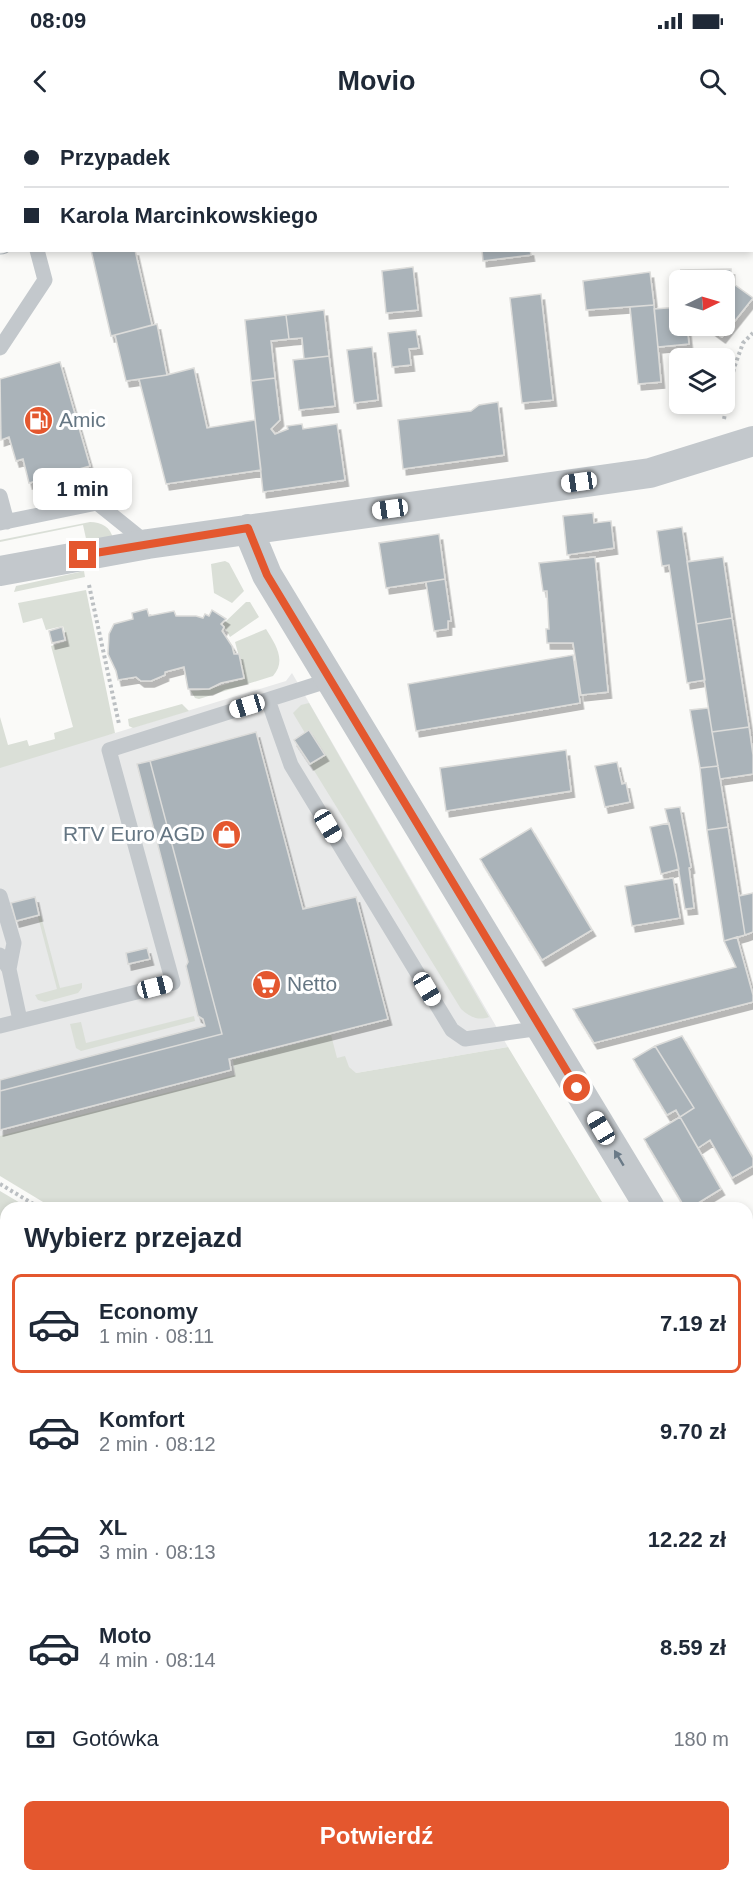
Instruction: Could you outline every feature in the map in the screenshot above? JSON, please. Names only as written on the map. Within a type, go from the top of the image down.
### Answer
[{"type":"street","points":[[0,571],[248,528],[650,472],[740,445]]},
{"type":"street","points":[[248,528],[267,575],[646,1202]]},
{"type":"lane","points":[[0,348],[45,280],[38,252]]},
{"type":"lane","points":[[0,496],[3,523],[97,502],[148,544]]},
{"type":"lane","points":[[0,1026],[173,983],[109,750],[330,680]]},
{"type":"lane","points":[[268,700],[291,765],[452,1030],[465,1039],[540,1028]]},
{"type":"lane","points":[[0,896],[14,943],[4,970]]},
{"type":"lane","points":[[0,955],[20,1020]]},
{"type":"path","points":[[740,445],[722,429],[734,368],[743,343],[753,333]]},
{"type":"path","points":[[83,555],[123,744]]},
{"type":"path","points":[[0,1184],[30,1202]]},
{"type":"shaded area","points":[[90,522],[105,526],[113,539],[87,543],[83,525],[0,542],[0,540]]},
{"type":"shaded area","points":[[225,561],[229,563],[244,591],[232,603],[214,593],[211,564]]},
{"type":"shaded area","points":[[84,571],[85,577],[14,592],[16,586]]},
{"type":"shaded area","points":[[86,590],[115,733],[0,768],[0,717],[8,745],[27,740],[29,746],[55,739],[54,733],[73,727],[51,646],[67,641],[63,626],[46,630],[42,618],[23,623],[18,603]]},
{"type":"shaded area","points":[[246,602],[250,602],[259,617],[230,637],[223,624]]},
{"type":"shaded area","points":[[266,629],[276,646],[279,658],[277,670],[273,676],[199,699],[195,698],[191,691],[245,679],[235,642]]},
{"type":"shaded area","points":[[292,673],[508,1047],[356,1073],[0,1148],[0,759],[1,761],[115,733],[286,681]]},
{"type":"shaded area","points":[[309,703],[489,1017],[474,1018],[461,1009],[310,764],[324,755],[309,731],[305,733],[293,713],[301,705]]},
{"type":"shaded area","points":[[182,704],[189,711],[133,728],[129,726],[128,719]]},
{"type":"shaded area","points":[[41,916],[60,988],[82,983],[82,988],[78,993],[45,1002],[38,1000],[35,995],[57,989],[38,917]]},
{"type":"shaded area","points":[[194,1016],[195,1021],[81,1051],[76,1048],[70,1024],[81,1022],[86,1043]]},
{"type":"shaded area","points":[[331,1035],[337,1058],[345,1056],[349,1067],[356,1073],[508,1047],[602,1202],[43,1202],[0,1176],[0,1136],[235,1075],[233,1060]]},
{"type":"shaded area","points":[[0,1191],[19,1202],[0,1202]]},
{"type":"building","points":[[91,252],[135,252],[152,325],[111,336]]},
{"type":"building","points":[[482,252],[530,252],[531,255],[483,261]]},
{"type":"building","points":[[413,267],[418,310],[386,313],[382,271]]},
{"type":"building","points":[[731,269],[731,270],[681,270]]},
{"type":"building","points":[[650,272],[654,305],[586,310],[583,281]]},
{"type":"building","points":[[735,285],[753,298],[735,321]]},
{"type":"building","points":[[541,294],[553,400],[522,403],[510,298]]},
{"type":"building","points":[[654,305],[661,382],[638,384],[630,307]]},
{"type":"building","points":[[669,308],[669,336],[688,336],[689,344],[658,347],[654,309]]},
{"type":"building","points":[[324,310],[329,356],[304,359],[302,338],[289,339],[286,315]]},
{"type":"building","points":[[286,315],[289,339],[271,341],[275,378],[251,381],[245,320]]},
{"type":"building","points":[[157,324],[167,375],[126,381],[115,335]]},
{"type":"building","points":[[416,330],[419,348],[409,349],[411,365],[392,367],[388,333]]},
{"type":"building","points":[[372,347],[378,400],[354,403],[347,350]]},
{"type":"building","points":[[329,356],[335,406],[299,410],[293,360]]},
{"type":"building","name":"Amic","points":[[60,362],[90,466],[29,483],[23,459],[16,461],[9,437],[1,440],[0,379]]},
{"type":"building","points":[[194,368],[207,428],[255,420],[261,470],[166,484],[139,379]]},
{"type":"building","points":[[275,378],[280,420],[271,429],[275,434],[288,429],[287,426],[302,424],[303,429],[337,424],[345,480],[263,492],[251,381]]},
{"type":"building","points":[[498,402],[504,455],[403,469],[398,420],[471,411],[479,405]]},
{"type":"building","points":[[593,513],[594,523],[611,521],[614,548],[567,555],[563,516]]},
{"type":"building","points":[[682,527],[705,680],[687,683],[669,565],[662,566],[657,531]]},
{"type":"building","points":[[439,534],[445,579],[386,588],[379,543]]},
{"type":"building","points":[[595,557],[608,692],[581,695],[573,643],[547,643],[546,629],[549,629],[547,591],[543,591],[539,563]]},
{"type":"building","points":[[723,557],[732,618],[696,624],[687,562]]},
{"type":"building","points":[[445,579],[451,621],[448,621],[448,629],[434,631],[426,582]]},
{"type":"building","points":[[147,609],[149,616],[174,611],[176,616],[203,618],[205,614],[209,616],[212,610],[226,619],[221,624],[224,627],[222,631],[232,646],[234,654],[239,654],[244,678],[221,683],[209,689],[188,689],[184,667],[165,672],[165,675],[151,681],[141,681],[136,677],[118,680],[108,654],[109,634],[114,624],[133,619],[132,613]]},
{"type":"building","points":[[732,618],[749,727],[712,732],[696,624]]},
{"type":"building","points":[[62,627],[65,640],[52,643],[49,631]]},
{"type":"building","points":[[573,655],[580,703],[416,731],[408,684]]},
{"type":"building","points":[[708,708],[718,766],[700,768],[690,710]]},
{"type":"building","points":[[749,727],[753,774],[720,779],[712,732]]},
{"type":"building","points":[[309,730],[325,755],[310,764],[294,740]]},
{"type":"building","points":[[256,732],[303,909],[356,897],[388,1019],[229,1059],[231,1070],[0,1130],[0,1091],[222,1034],[150,761]]},
{"type":"building","points":[[566,750],[571,791],[446,811],[440,768]]},
{"type":"building","points":[[150,761],[222,1034],[0,1091],[0,1080],[205,1026],[203,1019],[198,1016],[186,966],[188,962],[137,764]]},
{"type":"building","points":[[617,762],[622,784],[626,783],[630,802],[605,807],[595,766]]},
{"type":"building","points":[[718,766],[728,827],[707,830],[700,768]]},
{"type":"building","points":[[680,807],[691,867],[689,868],[694,908],[685,909],[676,854],[665,809]]},
{"type":"building","points":[[669,823],[679,869],[661,874],[650,827]]},
{"type":"building","points":[[728,827],[745,935],[724,941],[707,830]]},
{"type":"building","points":[[531,828],[592,930],[542,960],[480,859]]},
{"type":"building","points":[[673,878],[680,918],[632,926],[625,886]]},
{"type":"building","points":[[753,893],[753,932],[745,935],[739,896]]},
{"type":"building","points":[[35,897],[39,915],[16,921],[11,903]]},
{"type":"building","points":[[737,937],[753,1002],[594,1043],[573,1009],[736,967],[724,941]]},
{"type":"building","points":[[147,948],[150,959],[128,964],[126,953]]},
{"type":"building","points":[[682,1036],[753,1158],[753,1166],[732,1178],[710,1140],[698,1148],[680,1117],[694,1108],[655,1046]]},
{"type":"building","points":[[655,1046],[694,1108],[680,1117],[676,1110],[667,1115],[633,1059]]},
{"type":"building","points":[[680,1117],[721,1189],[700,1202],[681,1202],[644,1139]]},
{"type":"place","name":"Amic","points":[[38,420]]},
{"type":"place","name":"RTV Euro AGD","points":[[226,834]]},
{"type":"place","name":"Netto","points":[[266,984]]},
{"type":"route","points":[[83,555],[248,528],[267,575],[577,1088]]}]
